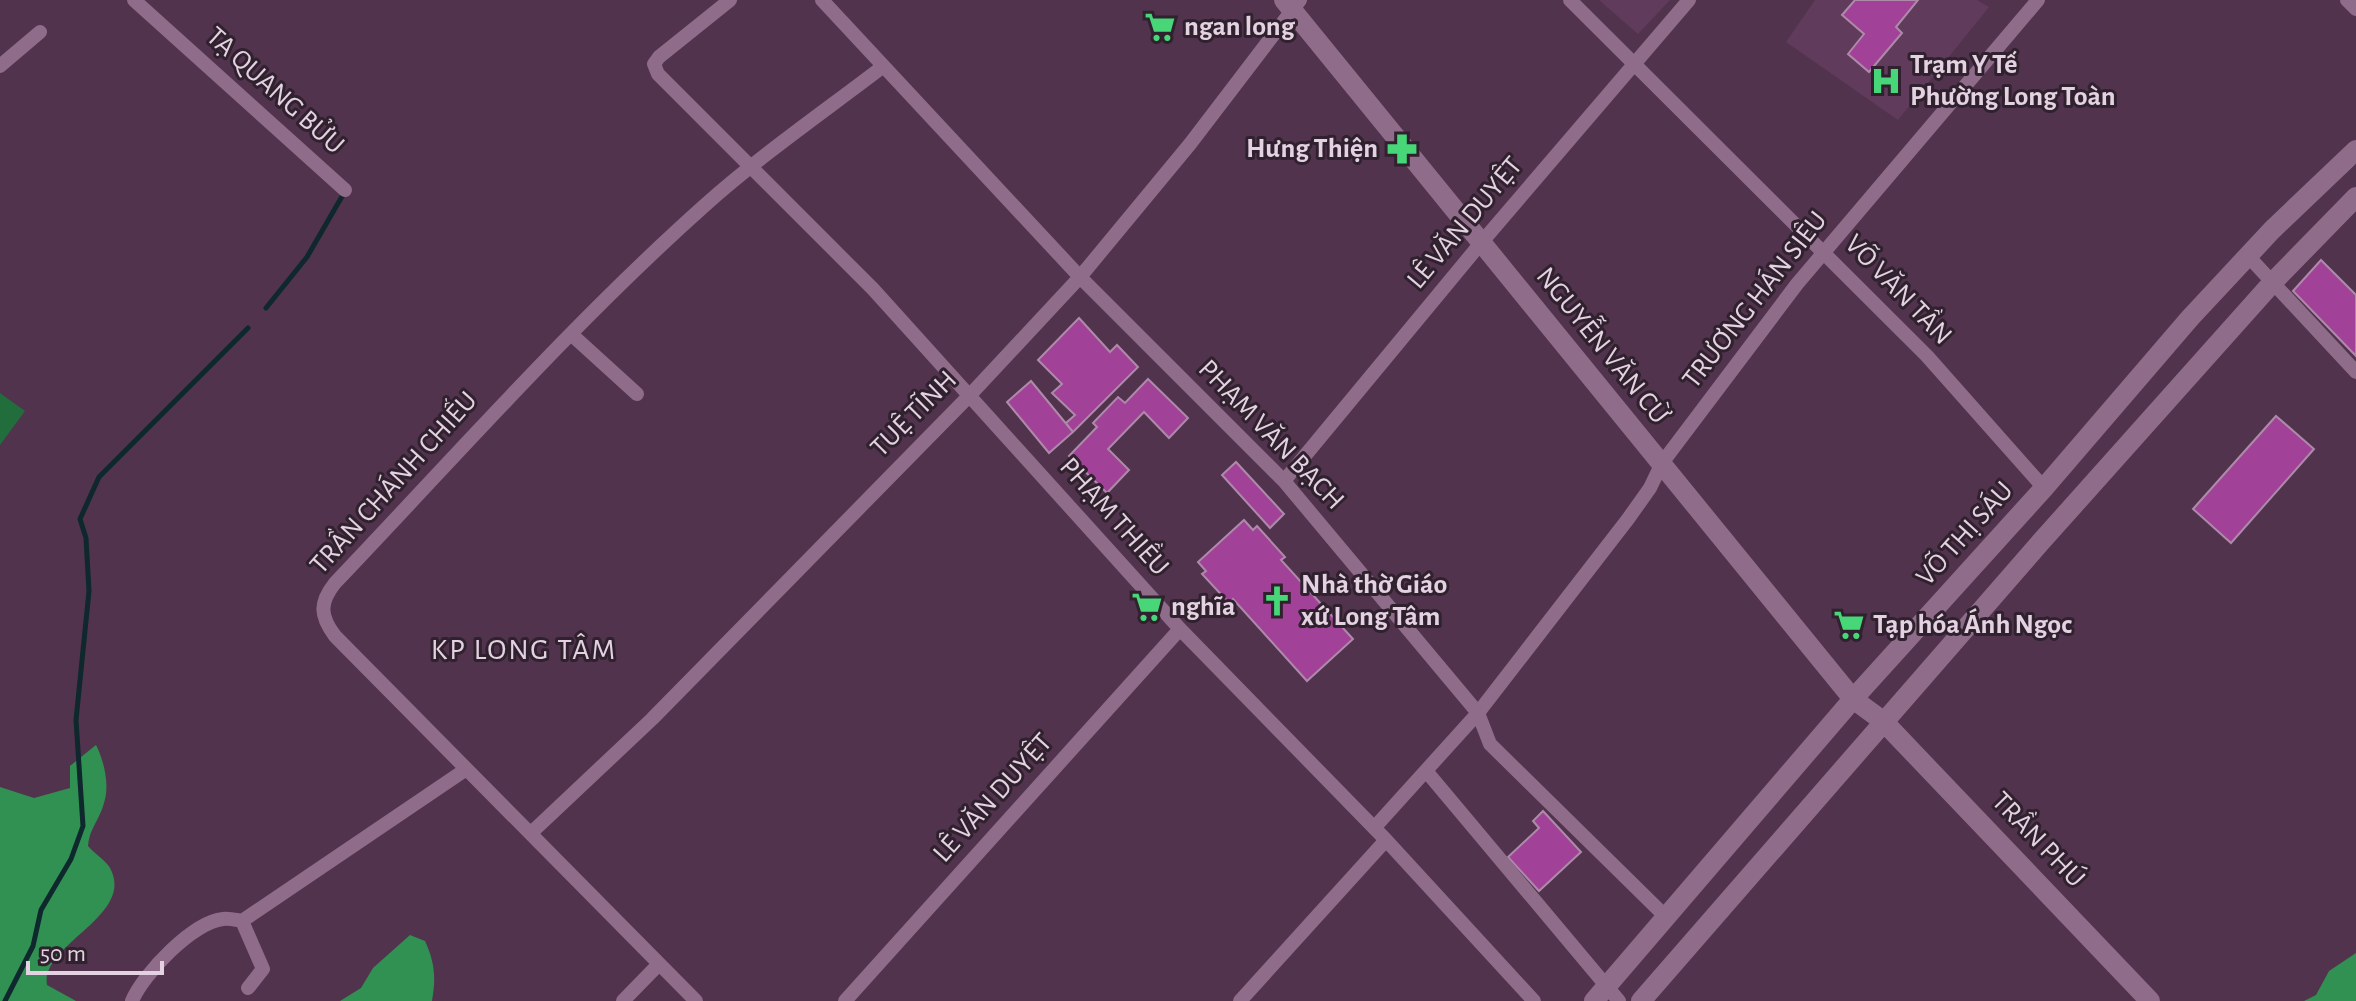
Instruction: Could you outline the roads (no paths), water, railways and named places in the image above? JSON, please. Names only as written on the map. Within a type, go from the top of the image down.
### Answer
[{"type":"main road","name":"NGUYỄN VĂN CỪ","points":[[1292,4],[1481,243],[1853,699],[1883,721]]},
{"type":"main road","name":"VÕ THỊ SÁU","points":[[1607,996],[1666,917],[1853,699],[2044,488],[2190,318],[2356,150]]},
{"type":"main road","points":[[1641,1001],[1883,721],[2273,282],[2356,197]]},
{"type":"main road","name":"TRẦN PHÚ","points":[[1883,721],[2150,1001]]},
{"type":"street","name":"TẠ QUANG BỬU","points":[[134,0],[345,190]]},
{"type":"street","name":"PHẠM THIỀU","points":[[730,0],[659,57],[654,68],[873,289],[1180,629],[1386,840],[1534,1001]]},
{"type":"street","name":"PHẠM VĂN BẠCH","points":[[822,0],[881,68],[1080,277],[1284,481],[1478,713],[1490,744],[1666,917]]},
{"type":"street","name":"VÕ VĂN TẦN","points":[[1570,0],[1927,356],[2044,488]]},
{"type":"street","name":"LÊ VĂN DUYỆT","points":[[1284,481],[1481,243],[1689,0]]},
{"type":"street","name":"TRƯƠNG HÁN SIÊU","points":[[1374,828],[1478,713],[1635,510],[1662,463],[1824,250],[2038,0]]},
{"type":"street","points":[[2347,0],[2356,9]]},
{"type":"street","name":"TUỆ TĨNH","points":[[531,833],[652,719],[970,395],[1080,277],[1190,144],[1292,4]]},
{"type":"street","points":[[0,66],[40,32]]},
{"type":"street","name":"TRẦN CHÁNH CHIẾU","points":[[696,1001],[335,636],[322,616],[322,606],[335,583],[571,334],[705,206],[881,68]]},
{"type":"street","points":[[2248,256],[2356,372]]},
{"type":"street","points":[[571,334],[637,394]]},
{"type":"street","name":"LÊ VĂN DUYỆT","points":[[845,1001],[1180,629]]},
{"type":"street","points":[[132,1001],[139,985],[155,967],[200,928],[223,919],[242,921],[366,834],[465,770]]},
{"type":"street","points":[[1427,772],[1607,996]]},
{"type":"street","points":[[1240,1001],[1386,840]]},
{"type":"street","points":[[242,921],[263,969],[248,988]]},
{"type":"street","points":[[623,1001],[658,965]]},
{"type":"waterway","points":[[266,308],[307,257],[344,193]]},
{"type":"waterway","points":[[5,1001],[33,946],[41,910],[71,859],[83,826],[76,720],[89,591],[86,538],[80,519],[99,477],[248,328]]},
{"type":"place","name":"ngan long","points":[[1160,27]]},
{"type":"place","name":"Trạm Y Tế Phường Long Toàn","points":[[1886,81]]},
{"type":"place","name":"Hưng Thiện","points":[[1402,149]]},
{"type":"place","name":"Nhà thờ Giáo xứ Long Tâm","points":[[1277,601]]},
{"type":"place","name":"nghĩa","points":[[1147,607]]},
{"type":"place","name":"Tạp hóa Ánh Ngọc","points":[[1849,625]]},
{"type":"district","name":"KP LONG TÂM","points":[[524,650]]}]
